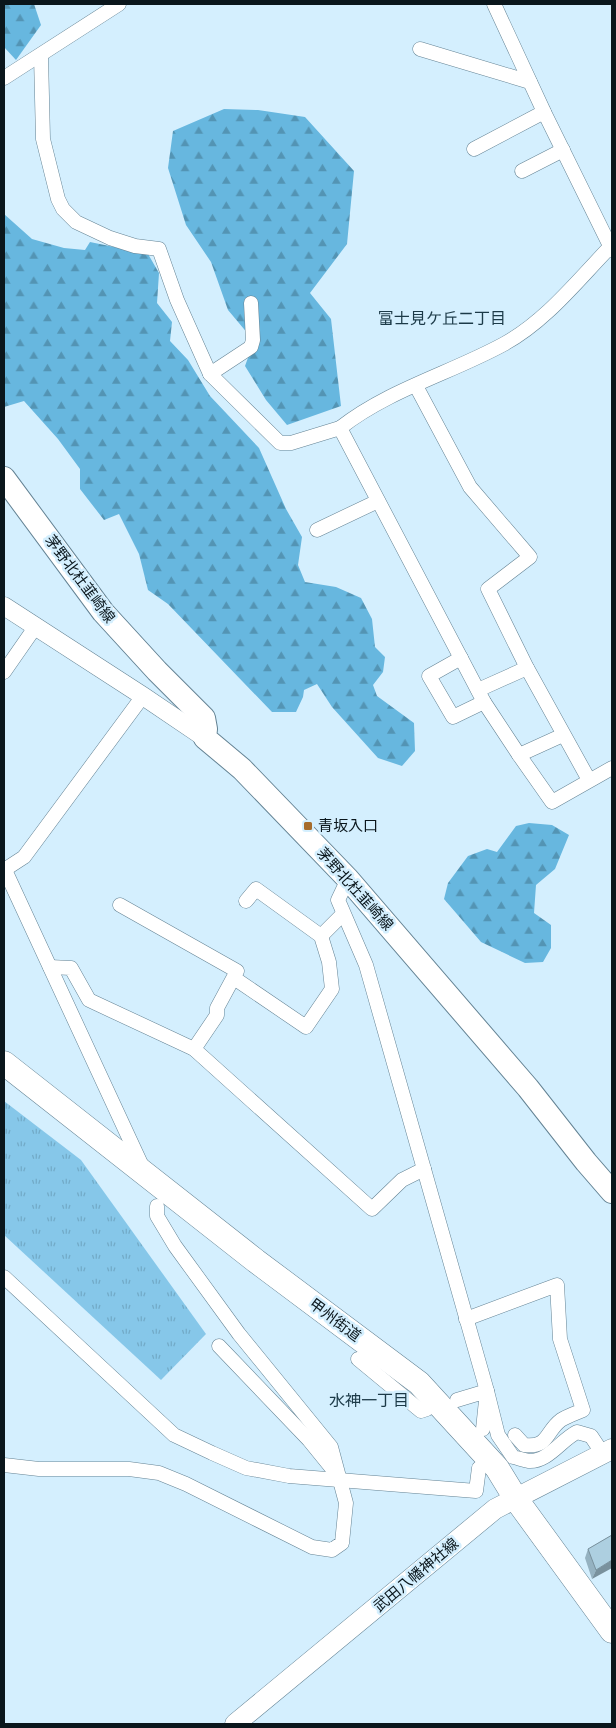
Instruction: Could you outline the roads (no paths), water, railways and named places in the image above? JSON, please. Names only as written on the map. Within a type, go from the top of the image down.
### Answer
[{"type":"highway","name":"甲州街道","points":[[4,1063],[256,1261],[419,1383],[498,1468],[506,1504],[612,1630]]},
{"type":"main road","name":"茅野北杜韮崎線","points":[[4,478],[103,612],[157,671],[204,718],[205,738],[242,769],[348,879],[486,1038],[612,1192]]},
{"type":"main road","name":"武田八幡神社線","points":[[235,1724],[506,1504],[608,1452]]},
{"type":"street","points":[[4,78],[41,56],[119,4]]},
{"type":"street","points":[[41,56],[43,139],[58,198],[63,209],[76,222],[110,238],[135,246],[159,249],[177,300],[210,374],[280,444],[291,443],[340,428],[367,409],[504,344],[537,323],[611,248],[544,112],[494,4]]},
{"type":"street","points":[[420,49],[530,82]]},
{"type":"street","points":[[474,149],[544,112]]},
{"type":"street","points":[[522,171],[563,150]]},
{"type":"street","points":[[210,374],[250,347],[253,340],[250,303]]},
{"type":"street","points":[[416,386],[470,487],[530,557],[488,589],[527,668],[589,780]]},
{"type":"street","points":[[340,428],[481,696],[519,756],[552,802],[612,768]]},
{"type":"street","points":[[317,530],[378,501]]},
{"type":"street","points":[[4,606],[205,738]]},
{"type":"street","points":[[4,672],[36,626]]},
{"type":"street","points":[[461,658],[430,676],[453,717],[481,696],[527,668]]},
{"type":"street","points":[[143,696],[24,857],[4,869],[146,1174]]},
{"type":"street","points":[[519,756],[563,735]]},
{"type":"street","points":[[348,879],[338,900],[366,965],[498,1435],[512,1457],[530,1461],[548,1456],[551,1430],[561,1420],[583,1410],[560,1339],[557,1285],[466,1319]]},
{"type":"street","points":[[234,978],[306,1027],[332,989],[329,962],[321,936],[256,889],[246,901]]},
{"type":"street","points":[[120,905],[237,971],[217,1008],[217,1016],[194,1050]]},
{"type":"street","points":[[321,936],[343,914]]},
{"type":"street","points":[[50,967],[71,968],[89,1000],[194,1050],[372,1209],[402,1180],[424,1170]]},
{"type":"street","points":[[4,1464],[39,1469],[129,1469],[159,1472],[312,1547],[332,1550],[342,1543],[346,1504],[341,1479],[331,1447],[227,1318],[175,1246],[156,1216],[157,1206]]},
{"type":"street","points":[[4,1277],[174,1435],[246,1468],[290,1476],[476,1491],[479,1468]]},
{"type":"street","points":[[219,1346],[309,1440],[341,1479]]},
{"type":"street","points":[[358,1359],[421,1411],[427,1409]]},
{"type":"street","points":[[457,1400],[487,1392]]},
{"type":"street","points":[[483,1429],[487,1392]]},
{"type":"street","points":[[515,1435],[524,1445],[535,1446],[550,1444],[577,1432],[591,1436],[608,1452]]},
{"type":"place","name":"青坂入口","points":[[308,826]]},
{"type":"district","name":"富士見ケ丘二丁目","points":[[442,318]]},
{"type":"district","name":"水神一丁目","points":[[369,1400]]}]
